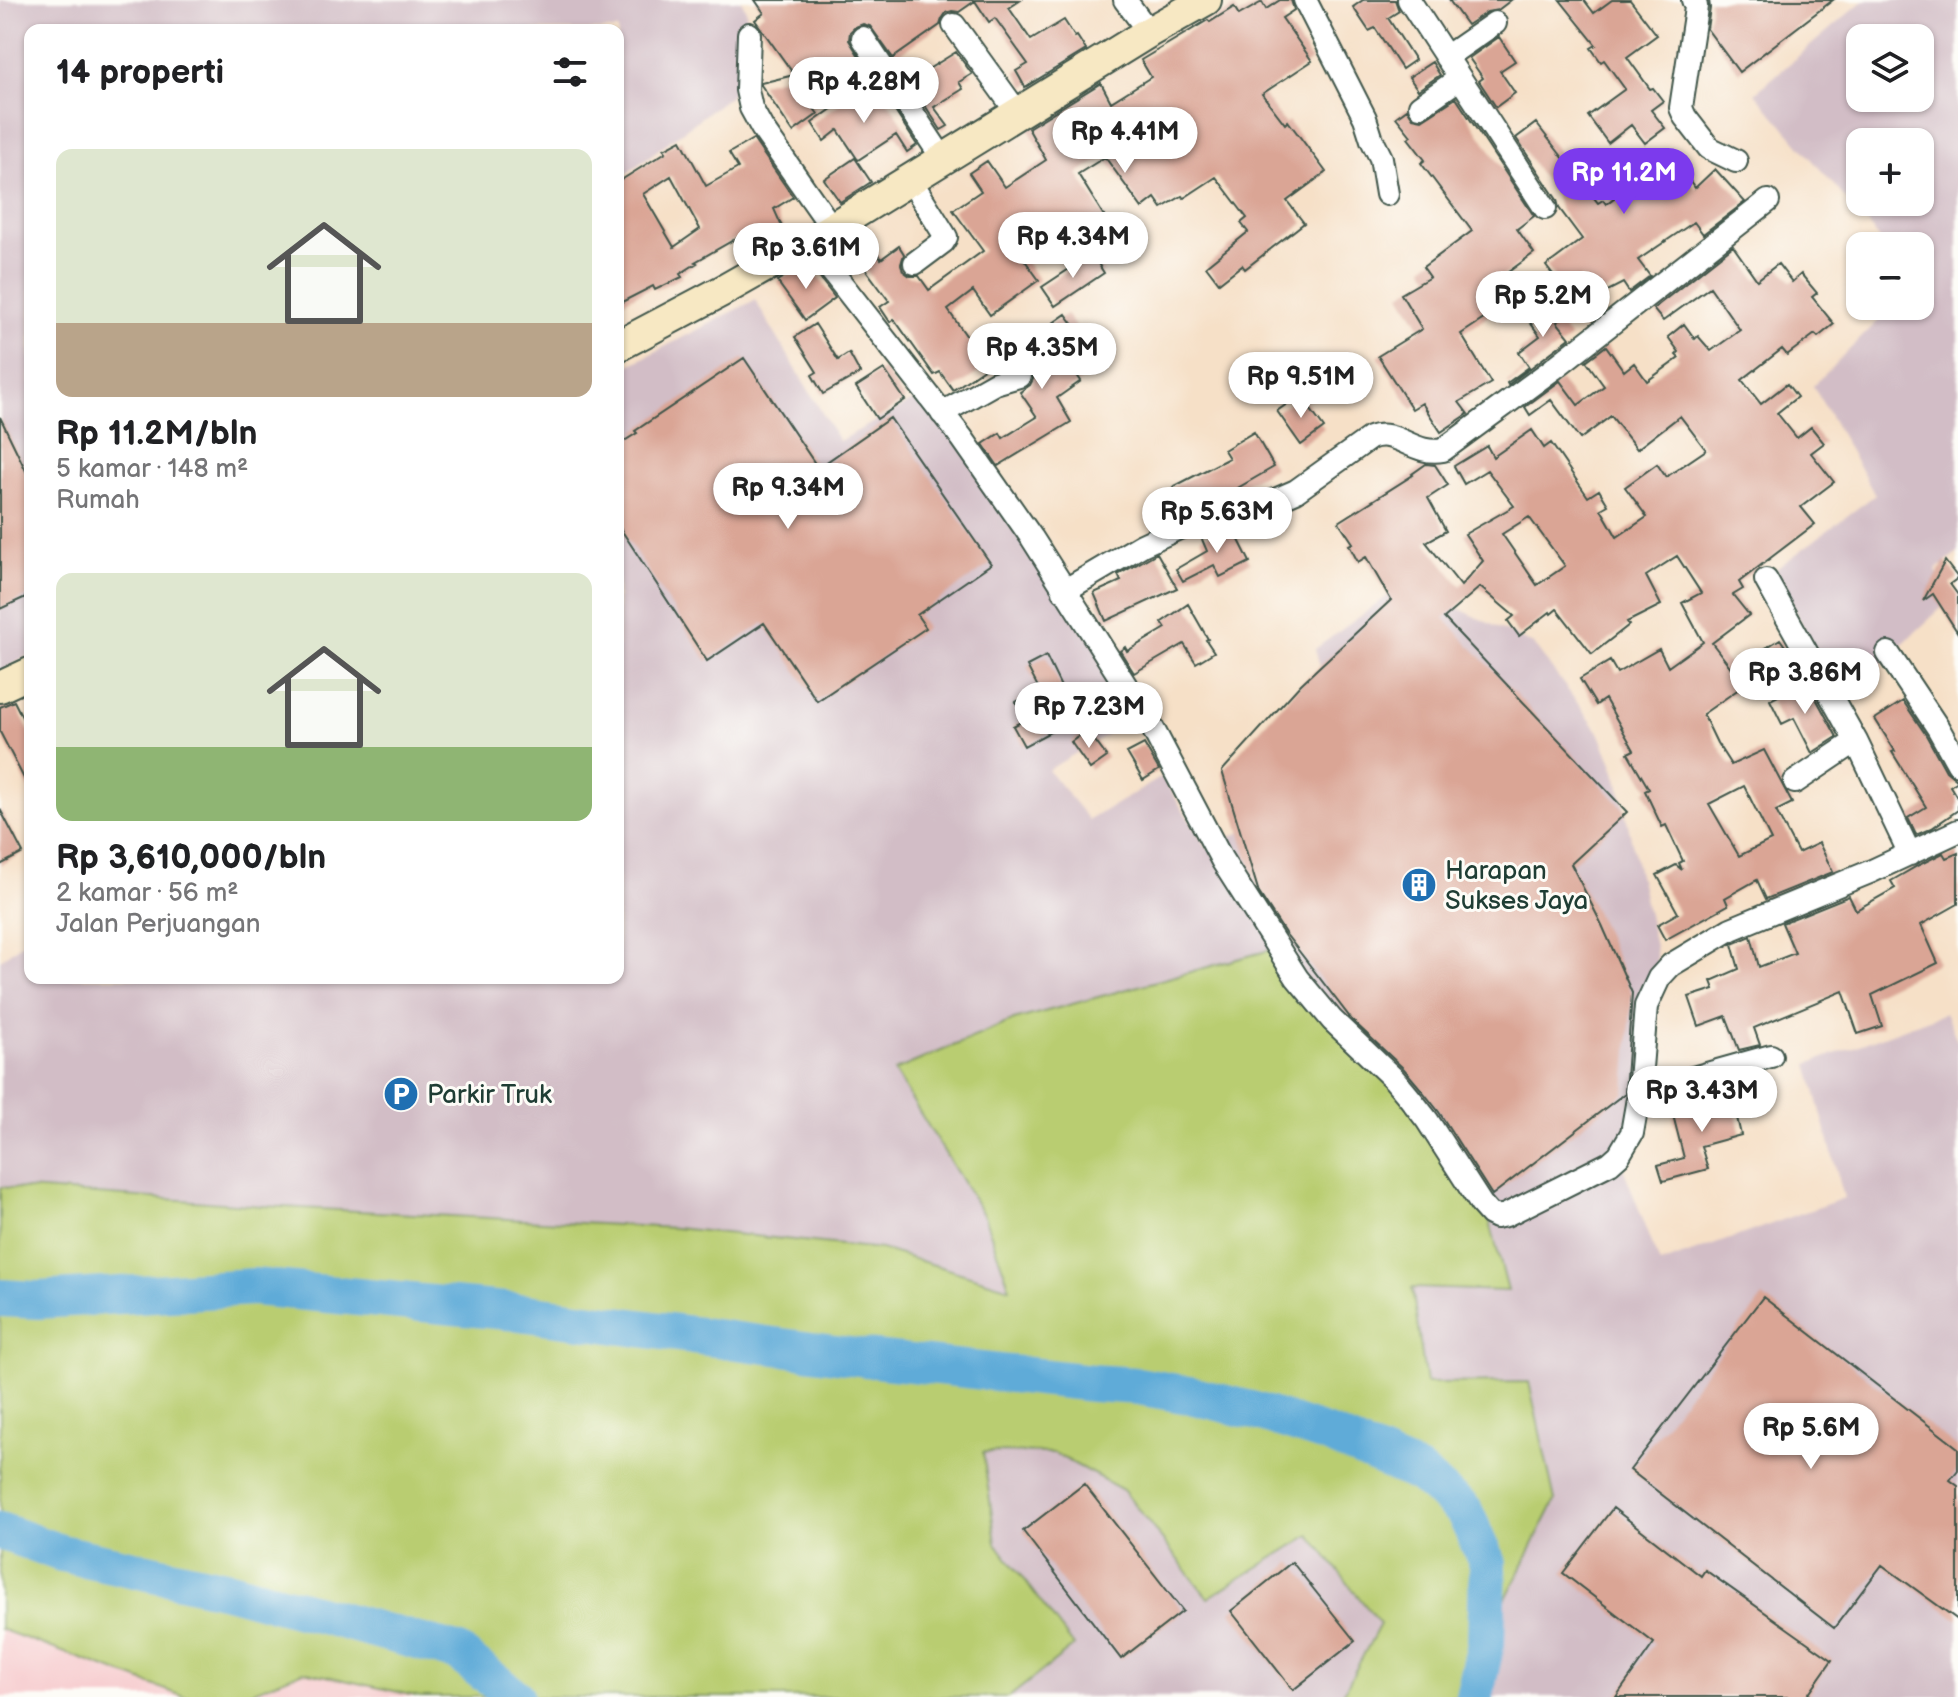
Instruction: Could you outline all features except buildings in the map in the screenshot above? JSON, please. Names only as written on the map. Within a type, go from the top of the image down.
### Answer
[{"type":"street","points":[[1125,0],[1149,32]]},
{"type":"street","points":[[624,343],[820,235],[1017,112],[1206,0]]},
{"type":"street","points":[[1305,0],[1365,118],[1381,158],[1387,194]]},
{"type":"street","points":[[1409,0],[1545,208]]},
{"type":"street","points":[[1693,0],[1696,6],[1681,108],[1709,148],[1736,161]]},
{"type":"street","points":[[1446,57],[1495,23]]},
{"type":"street","points":[[954,25],[1017,112]]},
{"type":"street","points":[[749,34],[747,90],[751,108],[820,235],[942,413],[1001,491],[1152,727],[1222,860],[1297,978],[1332,1020],[1409,1097],[1490,1214],[1496,1217],[1506,1215],[1610,1163],[1619,1155],[1632,1133],[1639,1093],[1646,1006],[1659,978],[1671,965],[1731,929],[1958,831]]},
{"type":"street","points":[[863,38],[943,159]]},
{"type":"street","points":[[1420,106],[1460,78]]},
{"type":"street","points":[[910,179],[946,237],[915,263]]},
{"type":"street","points":[[1064,591],[1142,545],[1179,528],[1266,504],[1296,491],[1379,434],[1387,434],[1426,452],[1443,450],[1553,369],[1768,201]]},
{"type":"street","points":[[942,413],[995,383],[1019,376]]},
{"type":"street","points":[[1766,580],[1856,741],[1910,854]]},
{"type":"street","points":[[1888,653],[1958,764]]},
{"type":"street","points":[[0,687],[24,676]]},
{"type":"street","points":[[1795,782],[1856,741]]},
{"type":"street","points":[[1639,1093],[1771,1056]]},
{"type":"shaded area","points":[[0,0],[741,0],[747,12],[736,91],[624,175],[624,24],[24,24],[24,658],[0,672]]},
{"type":"shaded area","points":[[1864,0],[1958,0],[1958,553],[1936,570],[1950,600],[1839,703],[1776,569],[1875,495],[1813,386],[1879,320],[1934,320],[1934,232],[1874,232],[1860,216],[1934,216],[1934,128],[1846,128],[1846,199],[1755,93]]},
{"type":"shaded area","points":[[755,300],[839,441],[926,394],[1141,714],[1048,770],[1089,820],[1162,777],[1207,848],[1287,811],[1342,743],[1315,649],[1406,583],[1534,645],[1599,732],[1614,768],[1656,951],[1659,1003],[1646,1084],[1619,1157],[1660,1264],[1844,1198],[1808,1064],[1945,1013],[1958,1042],[1958,1697],[1494,1697],[1486,1638],[1555,1501],[1529,1382],[1426,1383],[1412,1288],[1273,949],[1014,1020],[894,1071],[984,1216],[1011,1289],[881,1249],[675,1228],[263,1206],[0,1187],[0,960],[24,942],[24,984],[624,984],[624,368]]},
{"type":"shaded area","points":[[983,1451],[1054,1452],[1123,1490],[1208,1598],[1310,1535],[1380,1624],[1341,1697],[1009,1697],[1074,1646],[996,1543]]},
{"type":"shaded area","points":[[0,1629],[185,1697],[0,1697]]},
{"type":"shaded area","points":[[304,1671],[420,1697],[239,1697]]},
{"type":"green space","points":[[1274,949],[1480,1184],[1508,1291],[1412,1288],[1426,1383],[1529,1382],[1555,1501],[1486,1638],[1473,1697],[1341,1697],[1380,1624],[1310,1535],[1208,1598],[1123,1490],[1054,1453],[983,1452],[996,1543],[1074,1646],[1009,1697],[420,1697],[304,1671],[239,1697],[185,1697],[0,1629],[0,1187],[263,1206],[675,1228],[881,1249],[1010,1288],[984,1216],[894,1071],[1014,1020]],"holes":[[[587,1323],[877,1359],[792,1351]]]},
{"type":"waterway","points":[[0,1298],[38,1300],[253,1287],[527,1313],[865,1358],[1138,1386],[1255,1411],[1331,1436],[1420,1474],[1464,1511],[1488,1563],[1486,1643],[1474,1697]]},
{"type":"waterway","points":[[0,1531],[61,1553],[230,1590],[457,1652],[515,1697]]},
{"type":"place","name":"Harapan Sukses Jaya","points":[[1419,885]]},
{"type":"place","name":"Parkir Truk","points":[[401,1094]]}]
